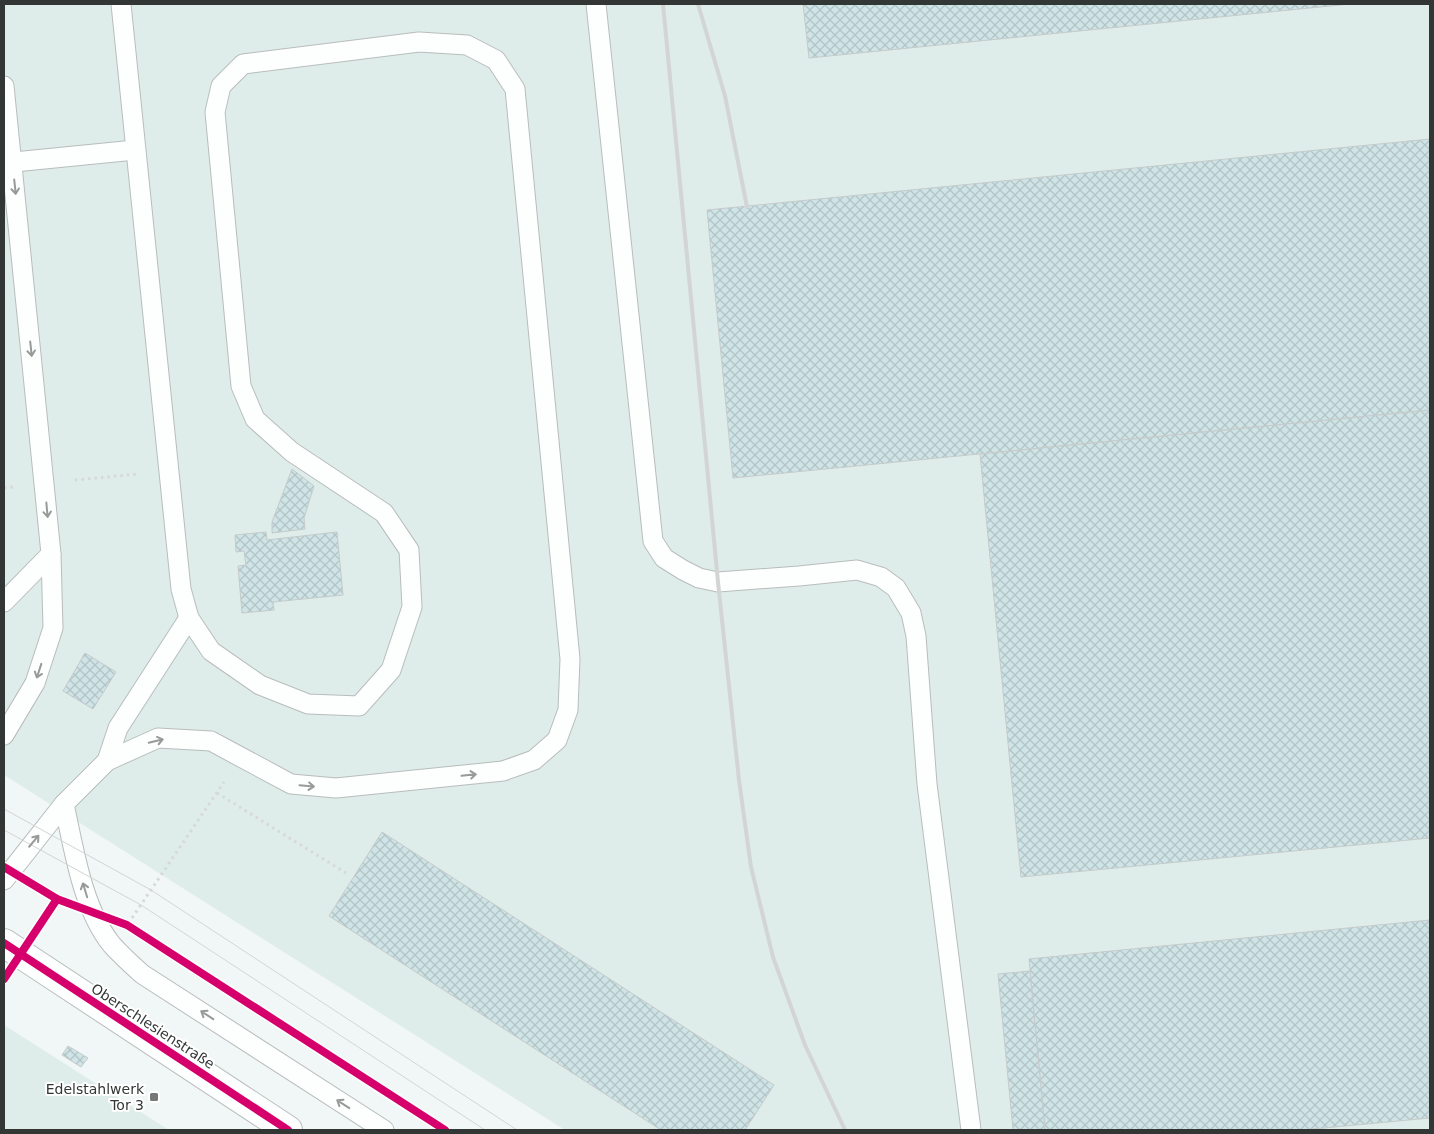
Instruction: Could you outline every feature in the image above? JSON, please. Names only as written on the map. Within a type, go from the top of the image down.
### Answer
[{"type":"main road","name":"Oberschlesienstraße","points":[[4,942],[288,1130]]},
{"type":"lane","points":[[4,880],[64,804],[107,761],[158,738],[211,741],[291,784],[336,788],[503,771],[534,760],[557,740],[568,710],[570,659],[515,89],[496,60],[467,46],[419,42],[243,64],[221,86],[215,112],[241,386],[255,419],[292,452],[384,513],[409,550],[412,606],[391,670],[358,706],[308,704],[260,685],[211,651],[189,618],[181,589],[121,4]]},
{"type":"lane","points":[[596,4],[653,541],[664,558],[683,570],[699,578],[718,582],[857,570],[881,577],[896,588],[911,613],[916,636],[927,784],[971,1130]]},
{"type":"lane","points":[[4,86],[8,163],[44,484],[50,554],[53,628],[35,683],[4,735]]},
{"type":"lane","points":[[8,163],[135,150]]},
{"type":"lane","points":[[4,602],[50,554]]},
{"type":"lane","points":[[107,761],[118,728],[189,618]]},
{"type":"lane","points":[[64,804],[92,912],[112,944],[142,974],[384,1130]]},
{"type":"path","points":[[4,488],[168,470]]},
{"type":"path","points":[[128,925],[241,757]]},
{"type":"path","points":[[217,793],[346,873]]},
{"type":"shaded area","points":[[4,4],[1430,4],[1430,1130],[565,1130],[4,775]]},
{"type":"shaded area","points":[[4,1025],[169,1130],[4,1130]]},
{"type":"building","points":[[803,4],[1350,4],[809,58]]},
{"type":"building","points":[[1430,139],[1430,410],[733,478],[707,210]]},
{"type":"building","points":[[1430,410],[1430,838],[1021,877],[980,454]]},
{"type":"building","points":[[292,469],[314,486],[304,518],[305,529],[272,533],[272,522]]},
{"type":"building","points":[[266,532],[267,540],[337,532],[343,595],[273,602],[274,610],[242,613],[238,566],[246,565],[244,551],[236,552],[235,535]]},
{"type":"building","points":[[85,653],[116,672],[93,709],[63,691]]},
{"type":"building","points":[[382,832],[774,1085],[745,1130],[661,1130],[329,916]]},
{"type":"building","points":[[1430,920],[1430,1118],[1303,1130],[1045,1130],[1029,959]]},
{"type":"building","points":[[1030,971],[1045,1130],[1013,1130],[998,974]]},
{"type":"building","points":[[68,1046],[88,1058],[81,1067],[62,1055]]},
{"type":"tram line","points":[[4,809],[151,890],[517,1130]]},
{"type":"tram line","points":[[4,830],[141,905],[485,1130]]},
{"type":"railway","points":[[663,4],[718,582],[739,780],[751,867],[773,957],[805,1045],[845,1130]]},
{"type":"railway","points":[[698,4],[725,96],[747,207]]},
{"type":"cycle path","points":[[4,867],[57,899],[127,925],[445,1130]]},
{"type":"cycle path","points":[[4,979],[57,899]]},
{"type":"cycle path","points":[[4,943],[288,1130]]},
{"type":"place","name":"Edelstahlwerk Tor 3","points":[[154,1097]]}]
